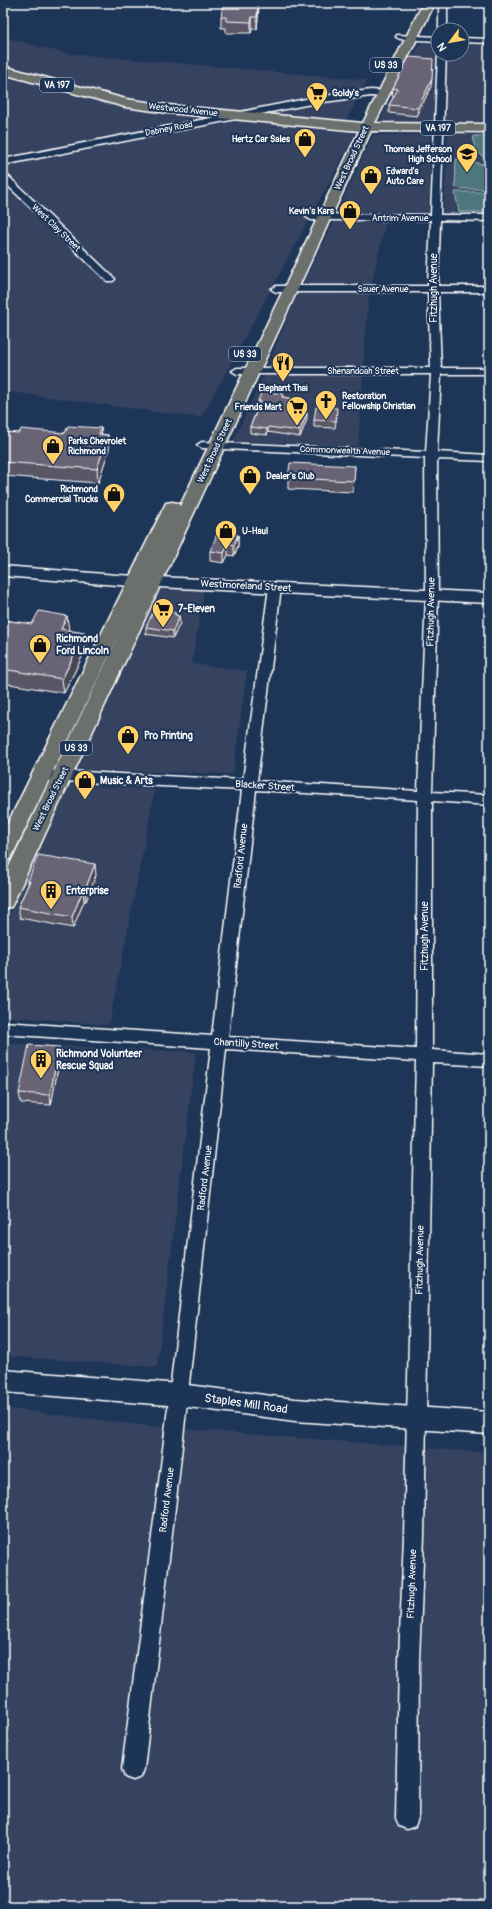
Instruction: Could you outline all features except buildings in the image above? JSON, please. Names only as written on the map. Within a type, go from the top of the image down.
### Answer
[{"type":"main road","name":"West Broad Street","points":[[406,38],[418,3]]},
{"type":"main road","name":"West Broad Street","points":[[195,459],[237,371],[284,289],[318,217],[361,119],[377,93],[406,38],[429,3]]},
{"type":"main road","name":"Westwood Avenue","points":[[4,71],[118,102],[168,109],[237,116],[361,119]]},
{"type":"main road","name":"West Broad Street","points":[[361,119],[377,93]]},
{"type":"main road","points":[[168,109],[183,119],[183,124],[178,127]]},
{"type":"main road","name":"VA 197","points":[[361,119],[440,128],[489,128]]},
{"type":"main road","name":"West Broad Street","points":[[3,854],[42,775],[218,446],[253,371],[284,289]]},
{"type":"main road","name":"West Broad Street","points":[[5,893],[63,775],[145,581],[177,495]]},
{"type":"street","points":[[442,22],[443,3]]},
{"type":"street","points":[[406,38],[430,39]]},
{"type":"street","points":[[470,40],[489,41]]},
{"type":"street","name":"Fitzhugh Avenue","points":[[407,1818],[409,1660],[417,1418],[424,1056],[425,796],[432,595],[431,455],[436,371],[433,290],[442,62]]},
{"type":"street","name":"Dabney Road","points":[[3,162],[316,100],[377,93]]},
{"type":"street","name":"West Clay Street","points":[[3,176],[110,279]]},
{"type":"street","name":"Antrim Avenue","points":[[318,217],[489,218]]},
{"type":"street","name":"Sauer Avenue","points":[[284,289],[489,289]]},
{"type":"street","name":"Shenandoah Street","points":[[237,371],[489,371]]},
{"type":"street","name":"Commonwealth Avenue","points":[[202,445],[489,458]]},
{"type":"street","name":"Westmoreland Street","points":[[3,571],[145,581],[489,598]]},
{"type":"street","name":"Radford Avenue","points":[[133,1769],[180,1395],[248,785],[275,587]]},
{"type":"street","name":"Blacker Street","points":[[42,775],[248,785],[489,800]]},
{"type":"street","name":"Chantilly Street","points":[[3,1028],[489,1060]]},
{"type":"street","name":"Staples Mill Road","points":[[3,1381],[180,1395],[295,1410],[489,1423]]},
{"type":"shaded area","points":[[3,37],[64,53],[367,80],[362,90],[359,91],[239,112],[131,100],[110,96],[3,67]]},
{"type":"shaded area","points":[[421,42],[430,43],[430,62],[470,62],[470,43],[489,44],[489,124],[378,123]]},
{"type":"shaded area","points":[[3,74],[125,107],[356,133],[201,418],[3,391]]},
{"type":"shaded area","points":[[358,97],[346,122],[263,114]]},
{"type":"shaded area","points":[[430,134],[430,215],[336,215],[373,135]]},
{"type":"shaded area","name":"Thomas Jefferson High School","points":[[448,134],[489,134],[489,214],[443,214]]},
{"type":"shaded area","points":[[334,221],[386,222],[371,286],[302,286]]},
{"type":"shaded area","points":[[297,293],[369,294],[363,367],[268,366]]},
{"type":"shaded area","points":[[363,374],[358,447],[233,441],[264,375]]},
{"type":"shaded area","points":[[159,586],[204,590],[192,664],[247,671],[233,774],[77,770]]},
{"type":"shaded area","points":[[68,784],[155,790],[109,1025],[3,1016],[3,929]]},
{"type":"shaded area","points":[[3,1043],[196,1052],[157,1367],[3,1356]]},
{"type":"shaded area","points":[[3,1408],[149,1426],[489,1453],[489,1906],[3,1906]]},
{"type":"green space","points":[[474,136],[489,136],[489,161],[475,148],[473,140]]},
{"type":"green space","points":[[456,159],[489,165],[489,189],[461,189],[455,187]]},
{"type":"green space","points":[[455,192],[489,192],[489,212],[459,212]]},
{"type":"place","name":"Goldy's","points":[[317,112]]},
{"type":"place","name":"Hertz Car Sales","points":[[305,158]]},
{"type":"place","name":"Thomas Jefferson High School","points":[[467,174]]},
{"type":"place","name":"Edward's Auto Care","points":[[371,196]]},
{"type":"place","name":"Kevin's Kars","points":[[350,230]]},
{"type":"place","name":"Elephant Thai","points":[[283,382]]},
{"type":"place","name":"Restoration Fellowship Christian","points":[[326,420]]},
{"type":"place","name":"Friends Mart","points":[[297,426]]},
{"type":"place","name":"Parks Chevrolet Richmond","points":[[53,466]]},
{"type":"place","name":"Dealer's Club","points":[[250,496]]},
{"type":"place","name":"Richmond Commercial Trucks","points":[[114,514]]},
{"type":"place","name":"U-Haul","points":[[226,550]]},
{"type":"place","name":"7-Eleven","points":[[163,628]]},
{"type":"place","name":"Richmond Ford Lincoln","points":[[40,664]]},
{"type":"place","name":"Pro Printing","points":[[128,756]]},
{"type":"place","name":"Music & Arts","points":[[85,800]]},
{"type":"place","name":"Enterprise","points":[[51,910]]},
{"type":"place","name":"Richmond Volunteer Rescue Squad","points":[[41,1080]]}]
